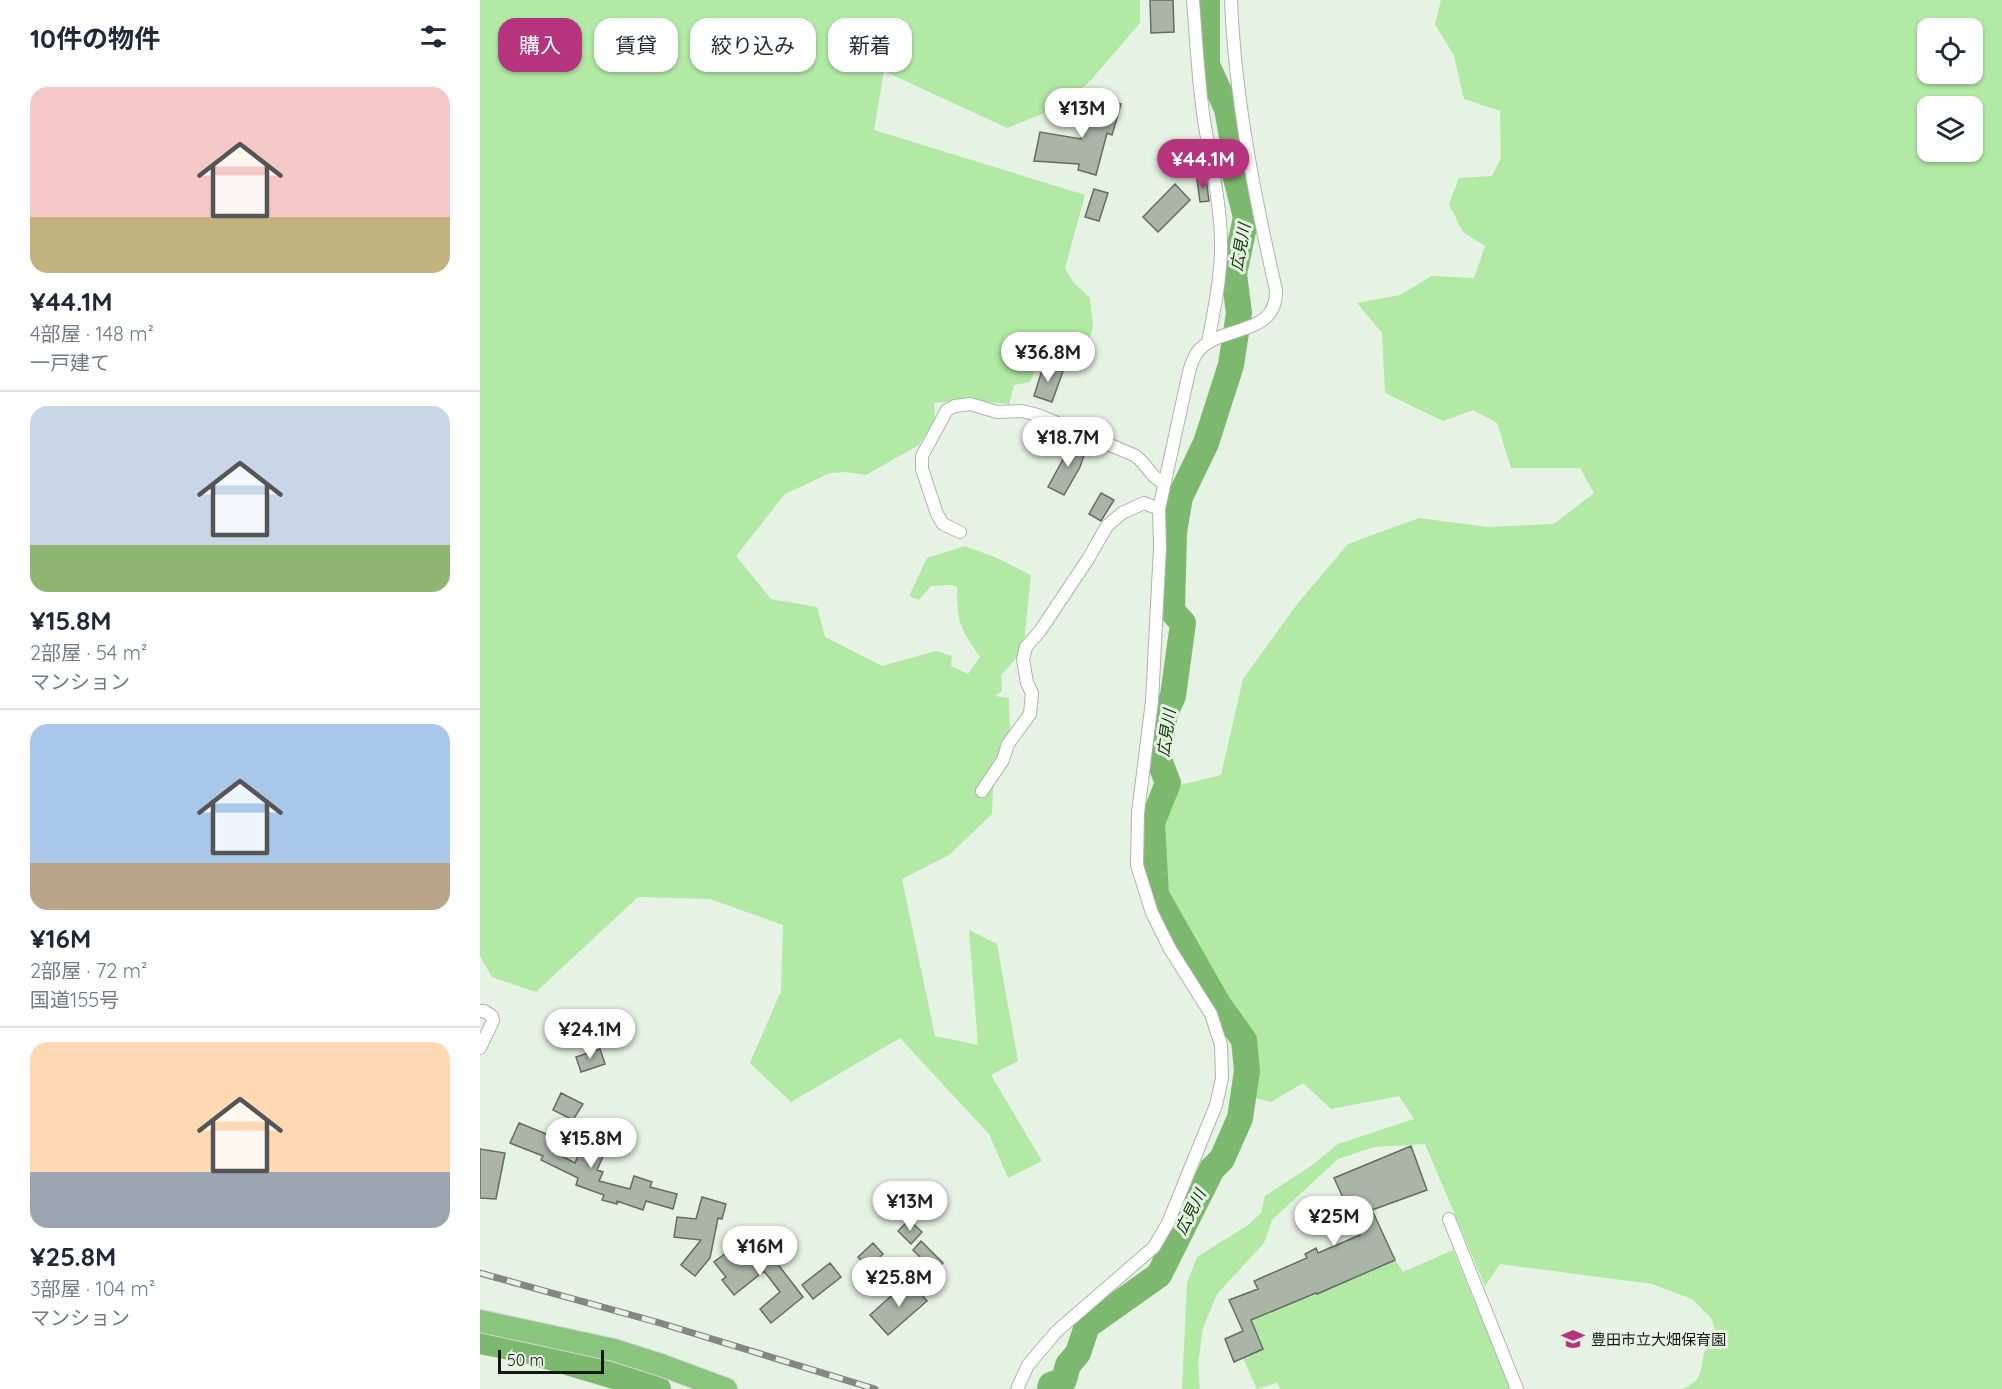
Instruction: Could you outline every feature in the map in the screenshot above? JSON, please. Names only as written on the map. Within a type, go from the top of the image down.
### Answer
[{"type":"highway","points":[[480,1321],[614,1350],[726,1389]]},
{"type":"street","points":[[1193,0],[1203,114],[1219,200],[1220,281],[1210,341]]},
{"type":"street","points":[[1017,1389],[1028,1365],[1057,1331],[1154,1247],[1168,1223],[1212,1114],[1222,1078],[1221,1045],[1211,1014],[1170,948],[1152,913],[1137,865],[1138,813],[1152,689],[1160,547],[1159,510],[1189,372],[1199,351],[1210,341],[1252,326],[1269,315],[1276,299],[1276,290],[1257,207],[1240,106],[1231,0]]},
{"type":"street","points":[[960,532],[943,524],[937,514],[922,469],[922,456],[947,410],[955,406],[970,404],[998,412],[1022,411],[1038,415],[1134,455],[1141,459],[1153,477],[1165,483]]},
{"type":"street","points":[[982,791],[1003,760],[1008,744],[1030,714],[1032,693],[1027,683],[1023,659],[1026,647],[1040,631],[1107,526],[1122,513],[1144,502],[1159,510]]},
{"type":"street","points":[[480,1011],[492,1016],[493,1021],[480,1048]]},
{"type":"street","points":[[1449,1219],[1517,1389]]},
{"type":"green space","points":[[480,0],[1140,0],[1140,23],[1090,81],[1062,106],[1007,128],[886,72],[912,72],[912,18],[828,18],[828,72],[884,72],[874,130],[1085,195],[1065,268],[1073,282],[1090,298],[1093,327],[1087,345],[1064,341],[1058,351],[1045,348],[1030,382],[1014,385],[1009,404],[964,400],[934,403],[935,420],[919,445],[866,475],[846,472],[830,473],[785,494],[736,556],[771,599],[817,607],[825,637],[882,666],[936,651],[952,656],[951,666],[968,674],[980,657],[961,624],[957,587],[931,586],[919,600],[909,596],[927,558],[965,546],[997,558],[1031,575],[1023,651],[1001,675],[1002,691],[995,696],[1009,698],[1010,738],[994,760],[992,814],[949,855],[902,879],[935,1036],[978,1045],[969,930],[997,944],[1018,1061],[991,1075],[1042,1161],[1008,1178],[989,1134],[900,1038],[791,1102],[750,1063],[781,991],[783,925],[710,899],[638,897],[536,992],[492,977],[480,956]]},
{"type":"green space","points":[[1441,0],[2002,0],[2002,1389],[1683,1389],[1696,1380],[1701,1371],[1707,1347],[1717,1335],[1711,1318],[1692,1299],[1652,1284],[1500,1264],[1485,1286],[1425,1144],[1374,1147],[1338,1159],[1272,1220],[1264,1243],[1217,1294],[1203,1328],[1198,1364],[1200,1389],[1182,1389],[1187,1283],[1197,1257],[1248,1225],[1261,1213],[1265,1196],[1311,1166],[1338,1144],[1414,1119],[1399,1096],[1331,1109],[1303,1083],[1271,1102],[1255,1098],[1254,1057],[1246,1029],[1166,896],[1159,829],[1176,786],[1221,775],[1243,679],[1298,603],[1348,544],[1419,518],[1487,527],[1554,524],[1594,493],[1580,468],[1511,468],[1497,423],[1473,410],[1443,421],[1385,393],[1382,333],[1357,303],[1400,295],[1432,276],[1474,278],[1485,246],[1463,232],[1449,204],[1459,178],[1492,176],[1501,158],[1500,111],[1464,99],[1454,56],[1435,24]]},
{"type":"green space","points":[[1453,1250],[1510,1387],[1507,1389],[1280,1389],[1277,1383],[1257,1389],[1243,1358],[1263,1348],[1251,1320],[1395,1260],[1403,1272]]},
{"type":"building","points":[[1150,0],[1173,0],[1174,32],[1151,33]]},
{"type":"building","points":[[1093,97],[1121,104],[1112,135],[1107,133],[1096,175],[1078,170],[1079,164],[1034,161],[1040,132],[1081,139]]},
{"type":"building","points":[[1206,178],[1209,201],[1200,202],[1197,179]]},
{"type":"building","points":[[1175,184],[1190,200],[1158,232],[1143,217]]},
{"type":"building","points":[[1094,189],[1108,193],[1099,221],[1085,217]]},
{"type":"building","points":[[1065,344],[1080,346],[1078,357],[1063,355]]},
{"type":"building","points":[[1044,364],[1063,371],[1052,402],[1034,396]]},
{"type":"building","points":[[1067,440],[1086,449],[1080,467],[1064,495],[1048,487],[1067,452],[1062,450]]},
{"type":"building","points":[[1101,493],[1114,500],[1101,521],[1089,514]]},
{"type":"building","points":[[600,1049],[605,1064],[581,1072],[576,1057]]},
{"type":"building","points":[[561,1093],[583,1104],[573,1120],[553,1110]]},
{"type":"building","points":[[519,1123],[560,1142],[554,1152],[575,1163],[587,1134],[609,1143],[597,1170],[603,1172],[599,1181],[630,1189],[634,1176],[652,1182],[650,1187],[677,1194],[673,1209],[646,1201],[643,1210],[617,1201],[617,1204],[602,1200],[604,1195],[576,1185],[578,1178],[541,1160],[543,1156],[510,1143]]},
{"type":"building","points":[[1411,1146],[1427,1190],[1372,1210],[1395,1260],[1251,1320],[1263,1349],[1234,1362],[1225,1339],[1243,1331],[1229,1300],[1258,1289],[1254,1281],[1307,1258],[1305,1254],[1316,1248],[1318,1253],[1360,1235],[1334,1178]]},
{"type":"building","points":[[480,1149],[505,1153],[496,1199],[480,1198]]},
{"type":"building","points":[[702,1197],[726,1204],[722,1219],[718,1218],[710,1258],[695,1276],[681,1265],[701,1240],[674,1237],[677,1217],[696,1219]]},
{"type":"building","points":[[909,1220],[922,1232],[911,1244],[898,1231]]},
{"type":"building","points":[[766,1237],[776,1250],[770,1254],[803,1297],[771,1323],[760,1309],[780,1292],[764,1271],[734,1295],[722,1280],[726,1277],[714,1262],[730,1250],[737,1259]]},
{"type":"building","points":[[921,1241],[943,1263],[935,1272],[913,1250]]},
{"type":"building","points":[[873,1243],[883,1254],[868,1268],[858,1257]]},
{"type":"building","points":[[830,1263],[841,1277],[813,1299],[802,1285]]},
{"type":"building","points":[[909,1280],[927,1301],[888,1335],[870,1315]]},
{"type":"waterway","name":"広見川","points":[[1050,1389],[1051,1385],[1064,1380],[1068,1365],[1078,1353],[1087,1326],[1159,1275],[1212,1169],[1222,1159],[1240,1118],[1247,1071],[1244,1040],[1218,1004],[1156,895],[1152,823],[1168,783],[1158,757],[1165,713],[1173,696],[1183,623],[1172,611],[1174,532],[1180,497],[1206,443],[1231,365],[1239,313],[1234,274],[1246,217],[1234,170],[1234,148],[1227,109],[1207,65],[1207,0]]},
{"type":"waterway","points":[[480,1341],[530,1351],[658,1389]]},
{"type":"railway","points":[[480,1273],[660,1323],[875,1389]]},
{"type":"place","name":"豊田市立大畑保育園","points":[[1573,1339]]}]
